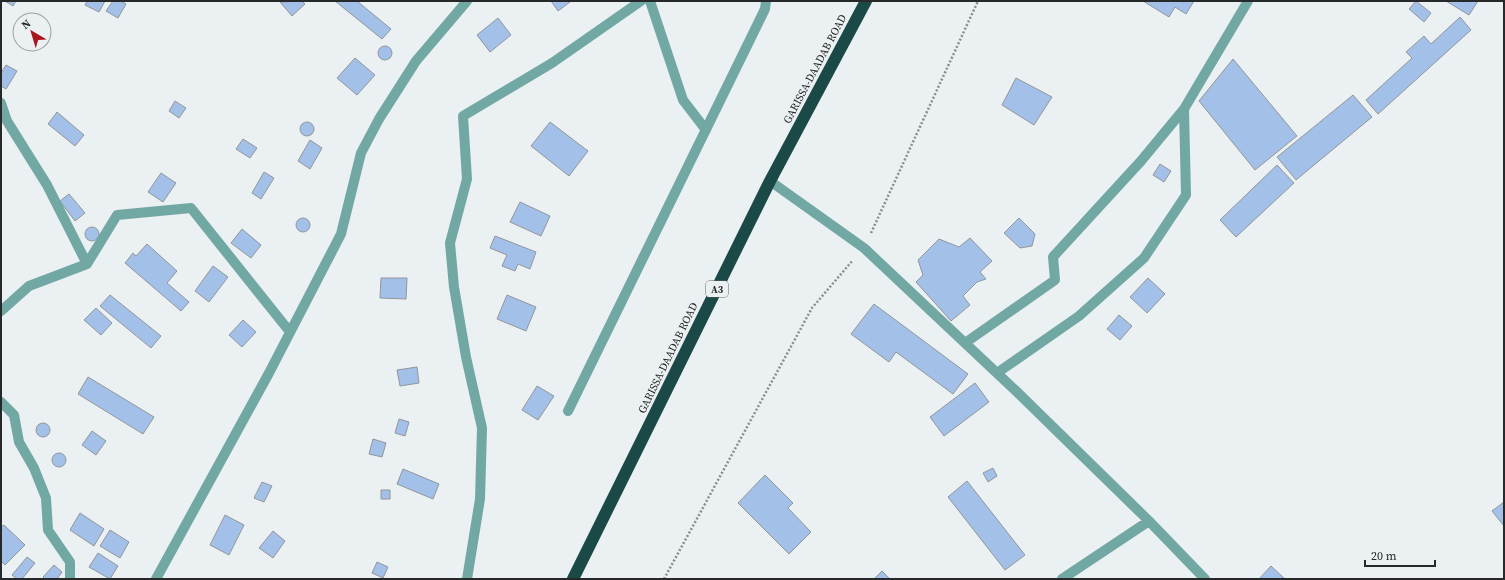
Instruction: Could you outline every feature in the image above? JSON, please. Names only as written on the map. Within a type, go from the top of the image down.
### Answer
[{"type":"highway","name":"GARISSA-DAADAB ROAD","points":[[573,579],[770,181],[866,1]]},
{"type":"street","points":[[156,579],[290,332],[341,234],[361,153],[379,120],[416,61],[467,1]]},
{"type":"street","points":[[650,1],[683,100],[706,130]]},
{"type":"street","points":[[568,411],[765,9],[766,1]]},
{"type":"street","points":[[965,343],[1055,280],[1054,257],[1141,161],[1184,109],[1248,1]]},
{"type":"street","points":[[467,579],[480,499],[482,428],[466,357],[454,287],[450,243],[467,180],[462,116],[552,63],[635,3]]},
{"type":"street","points":[[1,103],[7,121],[47,185],[87,264]]},
{"type":"street","points":[[996,373],[1079,316],[1144,258],[1186,195],[1184,109]]},
{"type":"street","points":[[770,181],[864,248],[965,343],[1149,521],[1204,579]]},
{"type":"street","points":[[1,311],[29,286],[87,264],[117,215],[191,208],[290,332]]},
{"type":"street","points":[[1,402],[14,415],[19,442],[34,468],[46,498],[48,530],[70,562],[70,579]]},
{"type":"street","points":[[1062,579],[1149,521]]},
{"type":"path","points":[[664,579],[812,308],[864,248],[978,1]]},
{"type":"building","points":[[5,1],[16,1],[13,6]]},
{"type":"building","points":[[87,1],[105,1],[99,12],[85,5]]},
{"type":"building","points":[[113,1],[121,1],[126,4],[118,18],[106,11]]},
{"type":"building","points":[[302,1],[305,4],[292,16],[280,2]]},
{"type":"building","points":[[335,1],[357,1],[391,29],[382,39]]},
{"type":"building","points":[[551,1],[569,1],[570,2],[558,11]]},
{"type":"building","points":[[1143,1],[1194,1],[1186,14],[1175,7],[1169,17]]},
{"type":"building","points":[[1416,1],[1431,13],[1424,22],[1409,9]]},
{"type":"building","points":[[1446,1],[1478,1],[1469,15]]},
{"type":"building","points":[[1460,17],[1471,30],[1378,114],[1366,100],[1412,58],[1406,52],[1424,36],[1431,44]]},
{"type":"building","points":[[498,18],[511,35],[490,52],[477,35]]},
{"type":"building","points":[[382,46],[388,46],[392,50],[392,56],[388,60],[382,60],[378,56],[378,50]]},
{"type":"building","points":[[355,58],[375,75],[357,95],[337,78]]},
{"type":"building","points":[[1233,59],[1297,136],[1255,170],[1199,101]]},
{"type":"building","points":[[6,65],[17,71],[6,89],[1,86],[1,73]]},
{"type":"building","points":[[1016,78],[1052,97],[1034,125],[1002,105]]},
{"type":"building","points":[[1353,95],[1372,117],[1296,180],[1277,157]]},
{"type":"building","points":[[175,101],[186,108],[179,118],[169,111]]},
{"type":"building","points":[[57,112],[84,135],[75,146],[48,124]]},
{"type":"building","points":[[304,122],[310,122],[314,126],[314,132],[310,136],[304,136],[300,132],[300,126]]},
{"type":"building","points":[[550,122],[588,151],[569,176],[531,146]]},
{"type":"building","points":[[243,139],[257,148],[250,158],[236,149]]},
{"type":"building","points":[[310,140],[322,148],[310,169],[298,161]]},
{"type":"building","points":[[1160,164],[1171,171],[1164,182],[1153,175]]},
{"type":"building","points":[[1277,165],[1294,183],[1236,237],[1220,220]]},
{"type":"building","points":[[264,172],[274,178],[261,199],[252,193]]},
{"type":"building","points":[[161,173],[176,183],[163,202],[148,192]]},
{"type":"building","points":[[69,194],[85,213],[75,221],[60,201]]},
{"type":"building","points":[[520,202],[550,216],[541,236],[510,222]]},
{"type":"building","points":[[300,218],[306,218],[310,222],[310,228],[306,232],[300,232],[296,228],[296,222]]},
{"type":"building","points":[[1019,218],[1035,234],[1032,246],[1020,248],[1004,233]]},
{"type":"building","points":[[89,227],[95,227],[99,231],[99,237],[95,241],[89,241],[85,237],[85,231]]},
{"type":"building","points":[[242,229],[261,245],[251,258],[231,243]]},
{"type":"building","points":[[495,236],[536,252],[530,269],[518,264],[515,271],[502,266],[507,255],[490,248]]},
{"type":"building","points":[[970,238],[992,261],[980,272],[986,279],[977,282],[963,296],[970,305],[951,321],[916,282],[923,275],[918,260],[939,239],[959,247]]},
{"type":"building","points":[[147,244],[177,271],[167,283],[189,302],[181,311],[125,263],[133,253],[136,256]]},
{"type":"building","points":[[213,266],[228,277],[209,302],[195,291]]},
{"type":"building","points":[[381,278],[407,278],[406,299],[380,298]]},
{"type":"building","points":[[1148,278],[1165,294],[1147,313],[1130,297]]},
{"type":"building","points":[[110,295],[161,336],[151,348],[100,306]]},
{"type":"building","points":[[507,295],[536,307],[526,331],[497,319]]},
{"type":"building","points":[[874,304],[968,374],[953,394],[896,352],[889,362],[851,334]]},
{"type":"building","points":[[96,308],[112,323],[101,335],[84,320]]},
{"type":"building","points":[[1119,315],[1132,326],[1120,340],[1107,329]]},
{"type":"building","points":[[243,320],[256,332],[242,347],[229,335]]},
{"type":"building","points":[[417,367],[419,383],[400,386],[397,370]]},
{"type":"building","points":[[88,377],[154,417],[143,434],[78,394]]},
{"type":"building","points":[[975,383],[989,402],[944,436],[930,417]]},
{"type":"building","points":[[537,386],[554,396],[538,420],[522,410]]},
{"type":"building","points":[[399,419],[409,422],[405,436],[395,433]]},
{"type":"building","points":[[40,423],[46,423],[50,427],[50,433],[46,437],[40,437],[36,433],[36,427]]},
{"type":"building","points":[[92,431],[106,441],[96,455],[82,445]]},
{"type":"building","points":[[373,439],[386,443],[382,457],[369,454]]},
{"type":"building","points":[[56,453],[62,453],[66,457],[66,463],[62,467],[56,467],[52,463],[52,457]]},
{"type":"building","points":[[993,468],[997,476],[988,482],[983,473]]},
{"type":"building","points":[[403,469],[439,484],[433,499],[397,484]]},
{"type":"building","points":[[765,475],[793,503],[788,508],[811,532],[789,554],[738,503]]},
{"type":"building","points":[[967,481],[1025,555],[1005,570],[948,497]]},
{"type":"building","points":[[262,482],[272,486],[264,502],[254,498]]},
{"type":"building","points":[[381,490],[390,490],[390,499],[381,499]]},
{"type":"building","points":[[1504,502],[1504,526],[1492,511]]},
{"type":"building","points":[[80,513],[104,529],[94,546],[70,530]]},
{"type":"building","points":[[225,515],[244,525],[229,555],[210,545]]},
{"type":"building","points":[[4,525],[25,545],[5,565],[1,561],[1,527]]},
{"type":"building","points":[[110,530],[129,542],[120,558],[100,546]]},
{"type":"building","points":[[273,531],[285,541],[273,558],[259,548]]},
{"type":"building","points":[[98,553],[118,566],[110,579],[89,567]]},
{"type":"building","points":[[27,557],[35,563],[22,579],[17,579],[12,575]]},
{"type":"building","points":[[377,562],[388,567],[383,578],[372,573]]},
{"type":"building","points":[[54,565],[62,572],[57,579],[45,579],[43,577]]},
{"type":"building","points":[[1271,566],[1285,579],[1259,579]]},
{"type":"building","points":[[882,571],[890,579],[874,579]]}]
